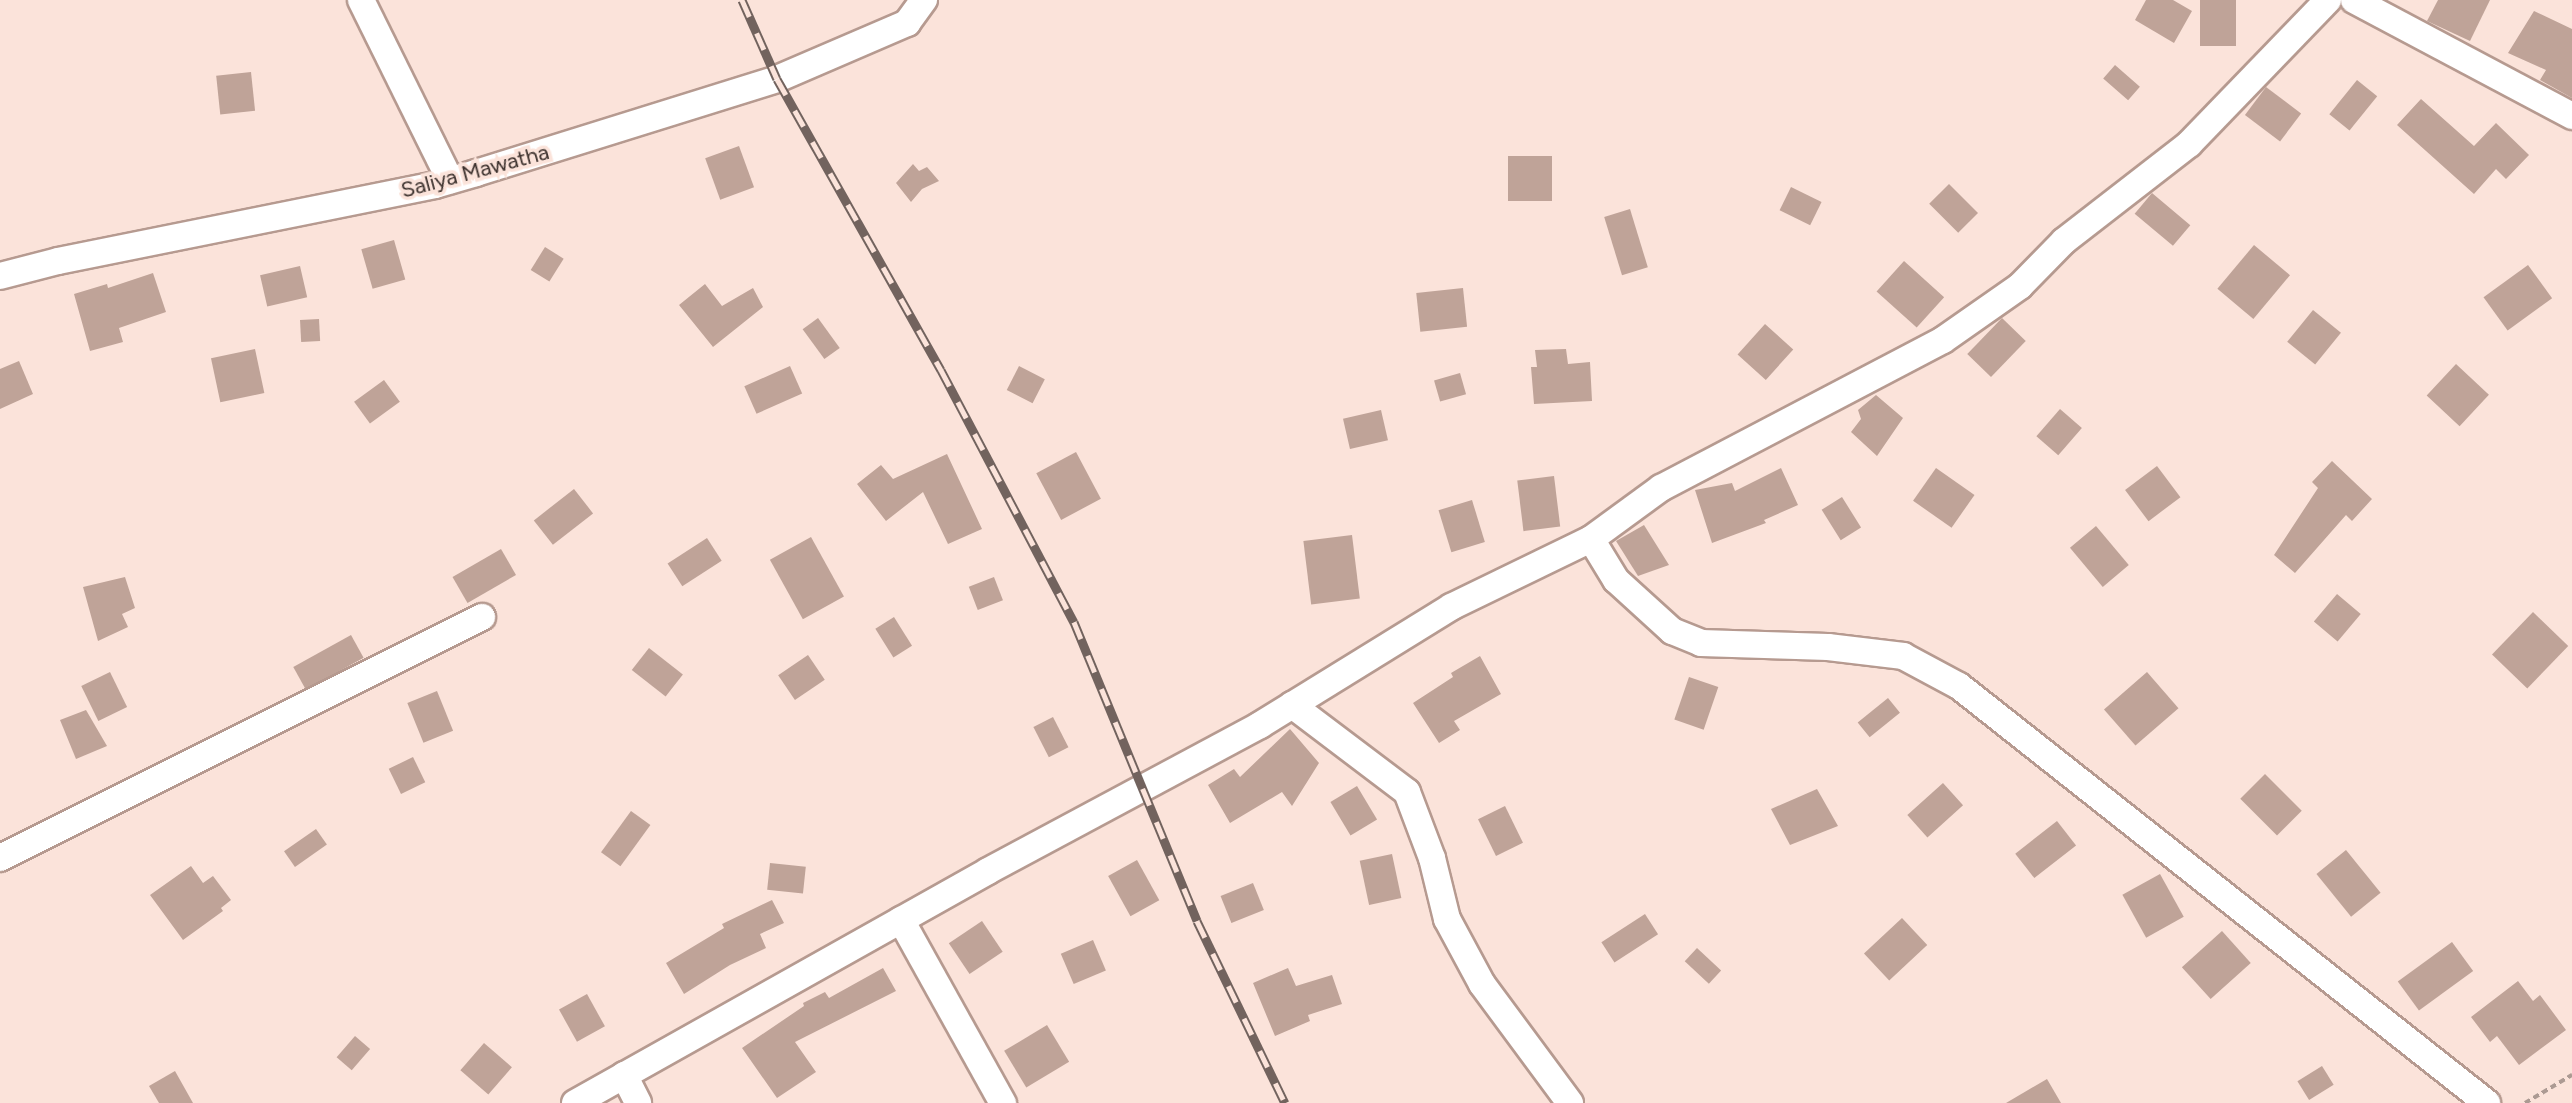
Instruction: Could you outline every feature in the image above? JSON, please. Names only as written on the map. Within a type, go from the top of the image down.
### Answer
[{"type":"street","points":[[361,0],[450,180]]},
{"type":"street","name":"Saliya Mawatha","points":[[0,276],[58,261],[450,180],[765,84],[907,23],[924,0]]},
{"type":"street","points":[[575,1103],[901,920],[1142,791],[1292,705],[1451,607],[1591,539],[1661,488],[1943,340],[2020,286],[2064,241],[2189,144],[2328,0]]},
{"type":"street","points":[[2354,0],[2572,116]]},
{"type":"street","points":[[1591,539],[1616,580],[1672,631],[1701,643],[1828,647],[1903,656],[1959,686],[2487,1103]]},
{"type":"street","points":[[0,858],[482,617]]},
{"type":"street","points":[[1292,705],[1407,792],[1432,858],[1447,919],[1482,984],[1570,1103]]},
{"type":"street","points":[[901,920],[1003,1103]]},
{"type":"street","points":[[624,1075],[638,1103]]},
{"type":"path","points":[[2525,1103],[2572,1075]]},
{"type":"building","points":[[2146,0],[2173,0],[2192,11],[2174,43],[2135,20]]},
{"type":"building","points":[[2200,0],[2236,0],[2236,46],[2200,46]]},
{"type":"building","points":[[2438,0],[2490,0],[2470,41],[2427,21]]},
{"type":"building","points":[[2534,11],[2572,29],[2572,98],[2540,80],[2546,70],[2508,53]]},
{"type":"building","points":[[2115,65],[2140,87],[2128,100],[2103,79]]},
{"type":"building","points":[[251,72],[255,111],[220,114],[216,76]]},
{"type":"building","points":[[2357,80],[2377,96],[2350,131],[2329,114]]},
{"type":"building","points":[[2266,87],[2301,113],[2280,141],[2245,115]]},
{"type":"building","points":[[2421,99],[2474,146],[2496,123],[2529,155],[2506,179],[2496,169],[2474,194],[2397,125]]},
{"type":"building","points":[[739,146],[754,187],[720,200],[705,158]]},
{"type":"building","points":[[1508,156],[1552,156],[1552,201],[1508,201]]},
{"type":"building","points":[[913,164],[919,171],[927,167],[939,181],[922,189],[911,202],[896,183]]},
{"type":"building","points":[[1949,184],[1978,213],[1958,233],[1929,204]]},
{"type":"building","points":[[1791,187],[1822,202],[1810,225],[1780,210]]},
{"type":"building","points":[[2152,193],[2190,225],[2173,246],[2135,214]]},
{"type":"building","points":[[1630,209],[1648,267],[1622,275],[1604,217]]},
{"type":"building","points":[[394,240],[405,279],[373,289],[361,249]]},
{"type":"building","points":[[2254,245],[2290,275],[2253,319],[2217,289]]},
{"type":"building","points":[[545,247],[564,259],[549,282],[531,270]]},
{"type":"building","points":[[1904,261],[1944,297],[1917,328],[1877,291]]},
{"type":"building","points":[[2528,265],[2552,298],[2508,330],[2484,297]]},
{"type":"building","points":[[300,266],[307,297],[267,306],[260,275]]},
{"type":"building","points":[[153,273],[166,312],[119,328],[123,342],[90,351],[74,294],[107,284],[108,288]]},
{"type":"building","points":[[705,284],[722,306],[753,288],[763,307],[713,347],[679,305]]},
{"type":"building","points":[[1463,288],[1467,327],[1420,332],[1416,293]]},
{"type":"building","points":[[2313,310],[2341,333],[2315,365],[2287,342]]},
{"type":"building","points":[[818,318],[840,348],[824,359],[803,329]]},
{"type":"building","points":[[2002,318],[2026,341],[1991,377],[1967,354]]},
{"type":"building","points":[[319,319],[320,341],[301,342],[300,320]]},
{"type":"building","points":[[1765,324],[1793,349],[1766,380],[1738,354]]},
{"type":"building","points":[[255,349],[264,393],[220,402],[211,358]]},
{"type":"building","points":[[1566,349],[1568,364],[1590,362],[1592,401],[1534,404],[1531,367],[1537,367],[1535,350]]},
{"type":"building","points":[[19,361],[33,394],[0,409],[0,369]]},
{"type":"building","points":[[2456,364],[2489,395],[2460,426],[2427,395]]},
{"type":"building","points":[[790,366],[802,393],[757,414],[744,386]]},
{"type":"building","points":[[1019,366],[1045,379],[1033,403],[1007,390]]},
{"type":"building","points":[[1460,373],[1466,394],[1440,402],[1434,380]]},
{"type":"building","points":[[384,380],[400,402],[370,424],[354,402]]},
{"type":"building","points":[[1876,395],[1903,418],[1877,456],[1851,432],[1861,419],[1858,410]]},
{"type":"building","points":[[2060,409],[2082,428],[2058,455],[2036,436]]},
{"type":"building","points":[[1381,410],[1388,440],[1350,449],[1343,419]]},
{"type":"building","points":[[1076,452],[1101,499],[1061,520],[1036,473]]},
{"type":"building","points":[[947,454],[982,529],[948,544],[923,492],[886,521],[857,484],[881,465],[893,479]]},
{"type":"building","points":[[2332,461],[2372,499],[2352,521],[2346,515],[2295,573],[2274,555],[2318,488],[2312,482]]},
{"type":"building","points":[[2157,466],[2180,497],[2149,521],[2125,490]]},
{"type":"building","points":[[1781,468],[1798,505],[1764,520],[1766,523],[1712,543],[1695,490],[1732,483],[1735,491]]},
{"type":"building","points":[[1936,468],[1975,495],[1952,528],[1913,501]]},
{"type":"building","points":[[1554,476],[1560,527],[1523,531],[1517,481]]},
{"type":"building","points":[[574,489],[593,513],[553,545],[534,520]]},
{"type":"building","points":[[1842,497],[1861,528],[1841,540],[1822,510]]},
{"type":"building","points":[[1472,500],[1485,542],[1451,552],[1439,510]]},
{"type":"building","points":[[1644,525],[1669,565],[1638,576],[1616,541]]},
{"type":"building","points":[[2096,526],[2129,565],[2103,587],[2070,548]]},
{"type":"building","points":[[1352,535],[1360,599],[1311,604],[1303,541]]},
{"type":"building","points":[[811,537],[844,596],[803,619],[770,560]]},
{"type":"building","points":[[707,538],[722,561],[682,586],[668,564]]},
{"type":"building","points":[[501,549],[516,575],[468,603],[453,577]]},
{"type":"building","points":[[125,577],[135,608],[122,614],[128,627],[98,641],[83,587]]},
{"type":"building","points":[[994,577],[1003,600],[978,610],[969,587]]},
{"type":"building","points":[[2337,594],[2361,614],[2338,642],[2314,622]]},
{"type":"building","points":[[2533,612],[2568,646],[2527,688],[2492,654]]},
{"type":"building","points":[[894,617],[912,646],[893,657],[875,629]]},
{"type":"building","points":[[351,635],[364,658],[306,690],[293,667]]},
{"type":"building","points":[[649,648],[683,674],[666,697],[632,670]]},
{"type":"building","points":[[808,655],[825,680],[795,700],[778,675]]},
{"type":"building","points":[[1480,656],[1501,694],[1454,721],[1460,730],[1439,743],[1413,703],[1453,677],[1451,673]]},
{"type":"building","points":[[110,672],[127,707],[98,721],[81,686]]},
{"type":"building","points":[[2147,672],[2178,708],[2135,746],[2104,709]]},
{"type":"building","points":[[1689,677],[1718,687],[1704,730],[1674,720]]},
{"type":"building","points":[[437,691],[453,731],[423,743],[407,703]]},
{"type":"building","points":[[1888,698],[1900,713],[1870,737],[1858,723]]},
{"type":"building","points":[[86,710],[107,746],[76,759],[60,720]]},
{"type":"building","points":[[1053,717],[1068,747],[1049,757],[1033,727]]},
{"type":"building","points":[[1290,729],[1319,763],[1292,806],[1282,792],[1230,823],[1208,785],[1234,769],[1240,777]]},
{"type":"building","points":[[413,757],[425,782],[401,794],[389,769]]},
{"type":"building","points":[[2265,774],[2302,811],[2277,836],[2240,799]]},
{"type":"building","points":[[1943,783],[1963,805],[1927,837],[1907,815]]},
{"type":"building","points":[[1357,786],[1377,819],[1351,835],[1330,802]]},
{"type":"building","points":[[1817,789],[1838,826],[1790,845],[1771,809]]},
{"type":"building","points":[[1505,806],[1523,843],[1496,856],[1478,819]]},
{"type":"building","points":[[631,811],[650,825],[620,866],[601,852]]},
{"type":"building","points":[[2057,821],[2076,845],[2034,878],[2015,854]]},
{"type":"building","points":[[316,829],[327,845],[295,867],[284,851]]},
{"type":"building","points":[[2346,850],[2381,893],[2351,917],[2316,874]]},
{"type":"building","points":[[1392,854],[1401,898],[1369,905],[1360,861]]},
{"type":"building","points":[[1137,860],[1159,900],[1130,916],[1108,876]]},
{"type":"building","points":[[770,863],[806,867],[803,894],[767,890]]},
{"type":"building","points":[[191,866],[203,883],[213,876],[231,900],[221,908],[223,911],[183,940],[150,895]]},
{"type":"building","points":[[2160,874],[2184,917],[2146,938],[2122,895]]},
{"type":"building","points":[[1253,883],[1264,910],[1231,923],[1221,896]]},
{"type":"building","points":[[772,900],[784,923],[760,934],[766,948],[730,965],[684,994],[666,963],[724,928],[722,924]]},
{"type":"building","points":[[1645,914],[1658,934],[1614,962],[1601,942]]},
{"type":"building","points":[[1902,918],[1927,945],[1889,981],[1864,953]]},
{"type":"building","points":[[982,921],[1003,952],[970,974],[949,943]]},
{"type":"building","points":[[2222,931],[2251,963],[2211,999],[2182,967]]},
{"type":"building","points":[[1093,940],[1106,970],[1074,984],[1061,954]]},
{"type":"building","points":[[2452,942],[2473,971],[2419,1011],[2398,981]]},
{"type":"building","points":[[1697,948],[1721,971],[1709,984],[1685,961]]},
{"type":"building","points":[[883,968],[896,991],[795,1042],[816,1072],[777,1098],[742,1048],[804,1006],[803,1003],[825,992],[829,998]]},
{"type":"building","points":[[1288,968],[1296,986],[1332,975],[1342,1004],[1308,1015],[1310,1021],[1275,1036],[1253,983]]},
{"type":"building","points":[[2518,981],[2533,1001],[2540,995],[2566,1030],[2519,1065],[2497,1036],[2490,1042],[2471,1017]]},
{"type":"building","points":[[587,994],[605,1026],[577,1042],[559,1010]]},
{"type":"building","points":[[1047,1025],[1069,1062],[1026,1088],[1004,1051]]},
{"type":"building","points":[[355,1036],[370,1049],[352,1070],[337,1057]]},
{"type":"building","points":[[484,1043],[512,1067],[488,1094],[460,1070]]},
{"type":"building","points":[[2322,1066],[2334,1085],[2309,1100],[2297,1081]]},
{"type":"building","points":[[175,1071],[193,1103],[159,1103],[149,1086]]},
{"type":"building","points":[[2047,1079],[2061,1103],[2006,1103]]},
{"type":"railway","points":[[742,0],[777,79],[941,370],[1074,622],[1197,921],[1285,1103]]}]
